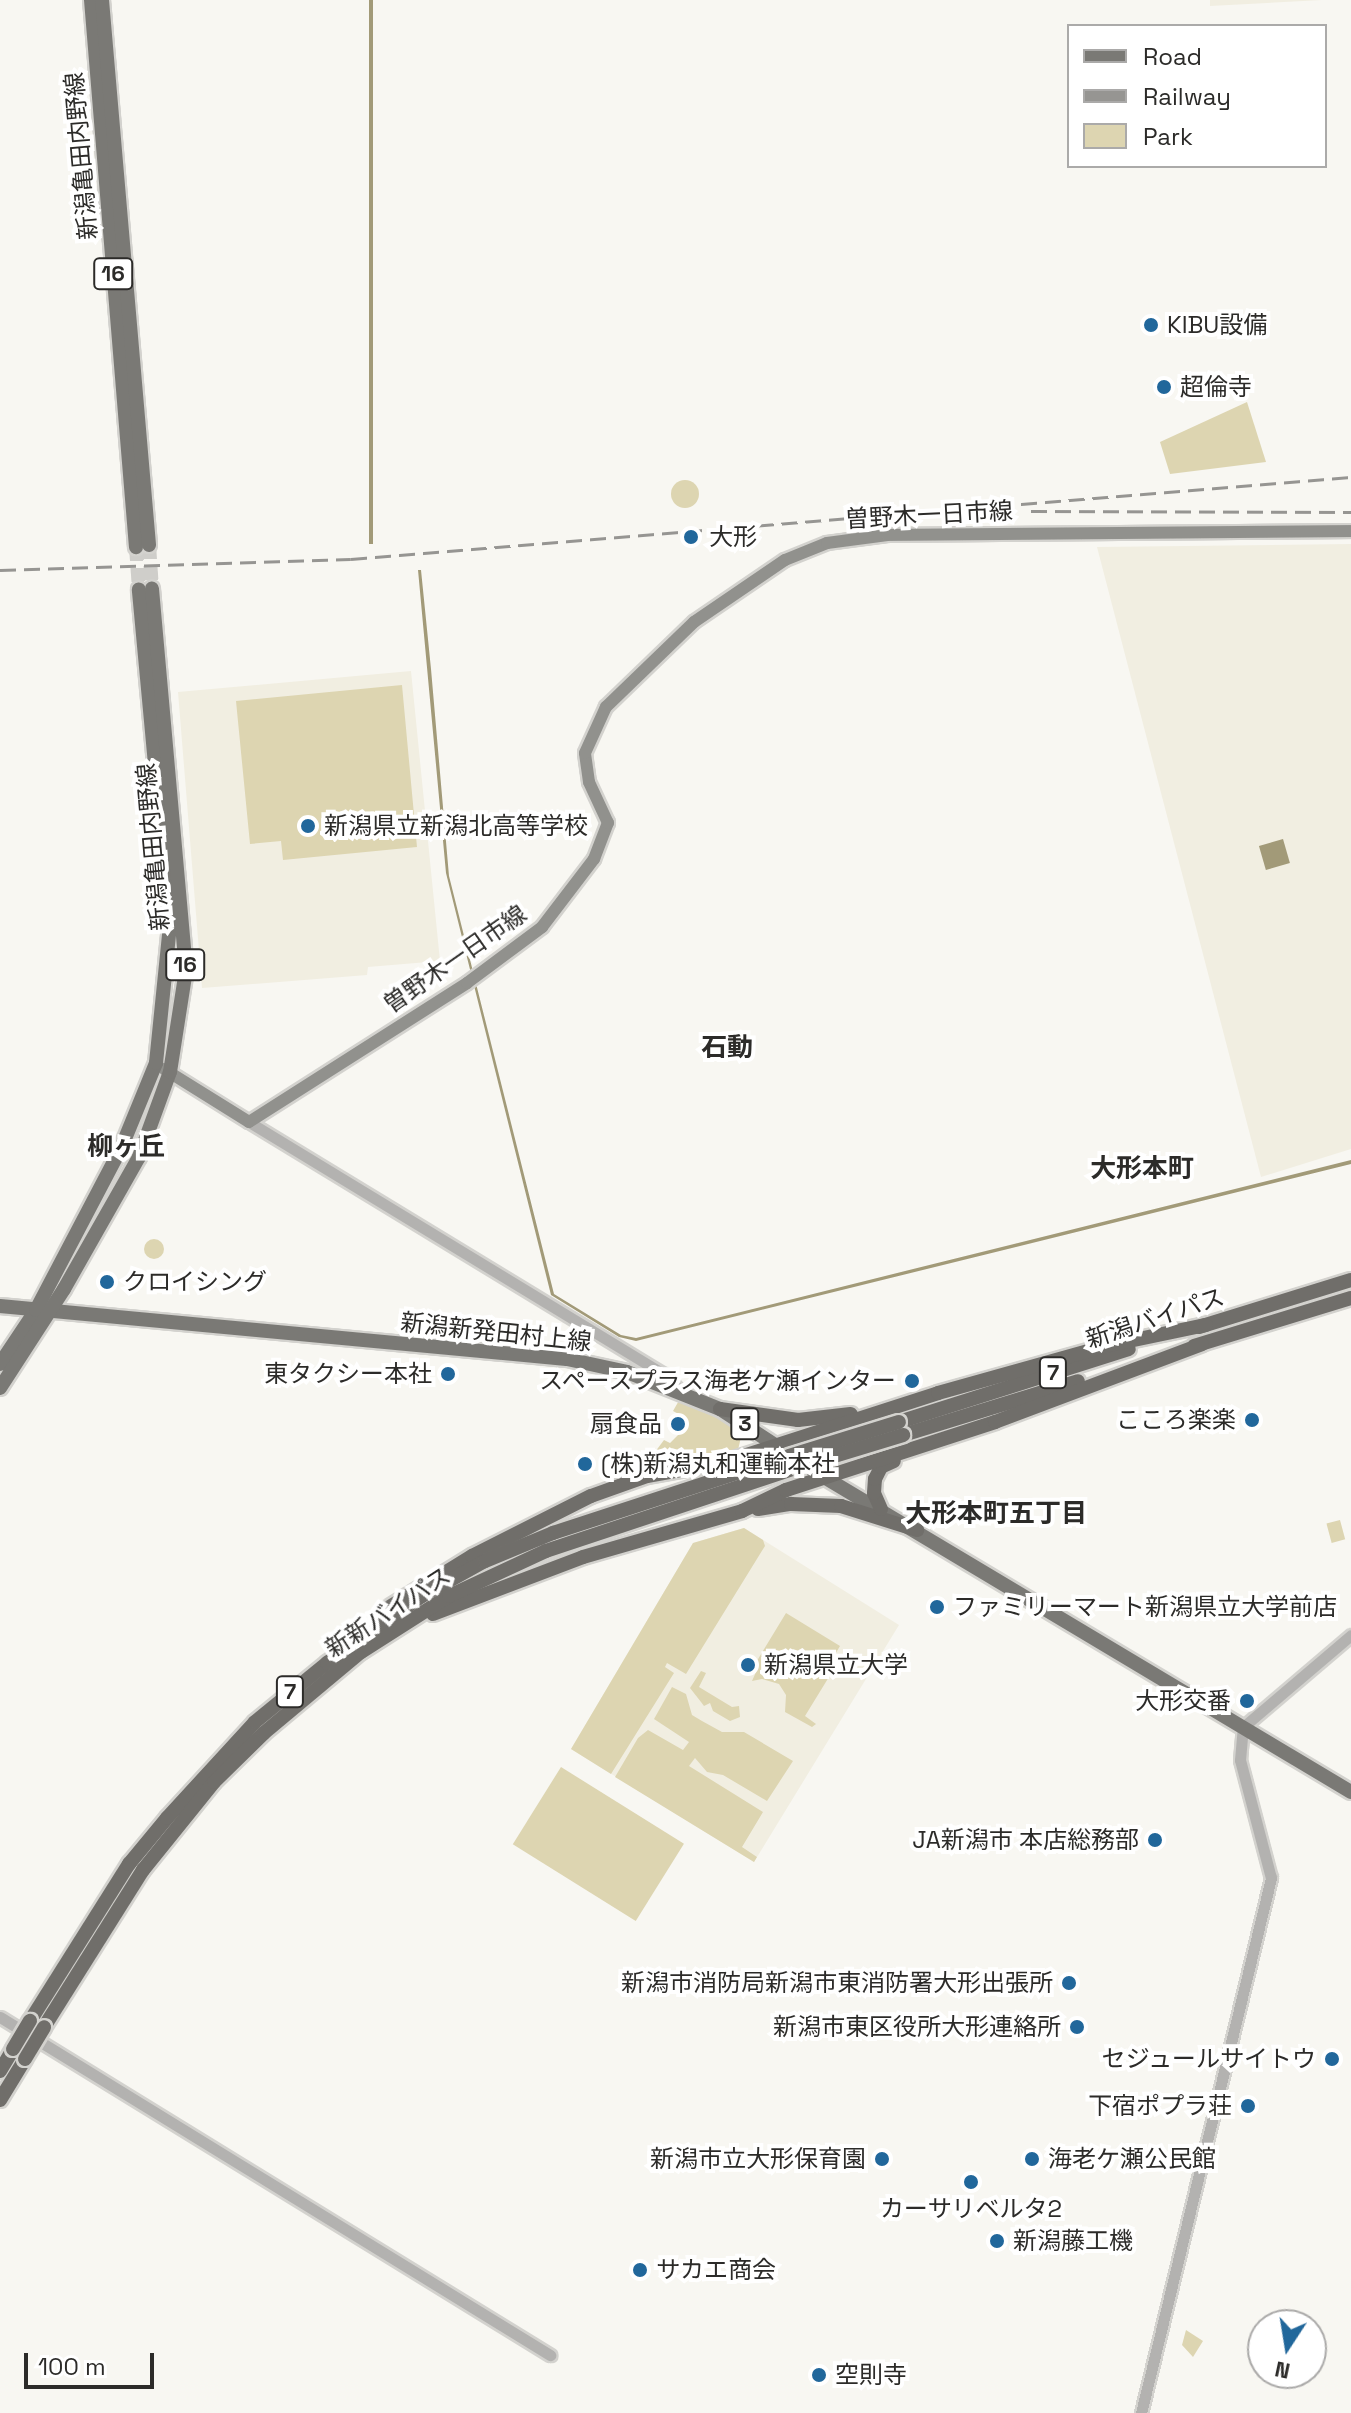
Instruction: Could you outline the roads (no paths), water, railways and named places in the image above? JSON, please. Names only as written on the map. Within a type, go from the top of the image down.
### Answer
[{"type":"highway","name":"新潟バイパス","points":[[901,1428],[1206,1325],[1351,1280]]},
{"type":"highway","name":"新潟バイパス","points":[[789,1456],[1202,1344],[1351,1298]]},
{"type":"highway","points":[[720,1409],[798,1420],[887,1409],[1110,1345],[1206,1325]]},
{"type":"highway","points":[[881,1509],[874,1493],[875,1479],[881,1467],[976,1428],[1202,1344]]},
{"type":"highway","points":[[327,1663],[409,1593],[472,1556],[591,1496],[647,1476],[725,1462],[789,1456],[887,1409]]},
{"type":"highway","points":[[384,1636],[482,1593],[583,1557],[742,1511],[824,1477],[976,1428]]},
{"type":"highway","name":"新新バイパス","points":[[0,2100],[19,2054],[129,1864],[255,1722],[327,1663],[422,1596],[485,1561],[662,1504],[789,1456]]},
{"type":"highway","points":[[742,1511],[817,1503],[863,1512],[888,1523],[917,1530]]},
{"type":"highway","name":"新新バイパス","points":[[37,2024],[143,1870],[214,1782],[317,1686],[384,1636],[496,1572],[662,1504]]},
{"type":"highway","name":"新新バイパス","points":[[0,2071],[19,2054]]},
{"type":"main road","name":"新潟亀田内野線","points":[[91,0],[142,546],[102,0]]},
{"type":"main road","name":"曽野木一日市線","points":[[249,1122],[467,983],[542,927],[594,859],[608,823],[589,782],[585,753],[606,707],[694,622],[785,560],[827,543],[887,535],[1351,531]]},
{"type":"main road","name":"新潟亀田内野線","points":[[146,589],[186,970],[170,1072],[139,1157],[43,1310],[122,1146],[156,1063],[170,926],[146,589]]},
{"type":"main road","points":[[156,1063],[249,1122]]},
{"type":"main road","name":"3","points":[[0,1306],[43,1310]]},
{"type":"main road","points":[[0,1364],[43,1310]]},
{"type":"main road","points":[[0,1388],[43,1310]]},
{"type":"main road","name":"新潟新発田村上線","points":[[43,1310],[567,1359],[627,1372],[720,1409],[789,1456],[1351,1792]]},
{"type":"street","points":[[249,1122],[664,1374],[683,1394]]},
{"type":"street","points":[[1141,2413],[1271,1878],[1240,1760],[1243,1727],[1351,1635]]},
{"type":"street","points":[[0,2017],[550,2355]]},
{"type":"tunnel","points":[[149,545],[152,589]]},
{"type":"tunnel","points":[[136,547],[139,589]]},
{"type":"railway","points":[[0,570],[351,559],[1351,477]]},
{"type":"railway","points":[[1031,511],[1351,512]]},
{"type":"place","name":"KIBU設備","points":[[1151,325]]},
{"type":"place","name":"超倫寺","points":[[1164,387]]},
{"type":"place","name":"大形","points":[[691,537]]},
{"type":"place","name":"新潟県立新潟北高等学校","points":[[308,826]]},
{"type":"place","name":"クロイシング","points":[[107,1282]]},
{"type":"place","name":"東タクシー本社","points":[[448,1374]]},
{"type":"place","name":"スペースプラス海老ケ瀬インター","points":[[912,1381]]},
{"type":"place","name":"こころ楽楽","points":[[1252,1420]]},
{"type":"place","name":"扇食品","points":[[678,1424]]},
{"type":"place","name":"(株)新潟丸和運輸本社","points":[[585,1464]]},
{"type":"place","name":"ファミリーマート新潟県立大学前店","points":[[937,1607]]},
{"type":"place","name":"新潟県立大学","points":[[748,1665]]},
{"type":"place","name":"大形交番","points":[[1247,1701]]},
{"type":"place","name":"JA新潟市 本店総務部","points":[[1155,1840]]},
{"type":"place","name":"新潟市消防局新潟市東消防署大形出張所","points":[[1069,1983]]},
{"type":"place","name":"新潟市東区役所大形連絡所","points":[[1077,2027]]},
{"type":"place","name":"セジュールサイトウ","points":[[1332,2059]]},
{"type":"place","name":"下宿ポプラ荘","points":[[1248,2106]]},
{"type":"place","name":"新潟市立大形保育園","points":[[882,2159]]},
{"type":"place","name":"海老ケ瀬公民館","points":[[1032,2159]]},
{"type":"place","name":"カーサリベルタ2","points":[[971,2182]]},
{"type":"place","name":"新潟藤工機","points":[[997,2241]]},
{"type":"place","name":"サカエ商会","points":[[640,2270]]},
{"type":"place","name":"空則寺","points":[[819,2375]]},
{"type":"district","name":"石動","points":[[727,1048]]},
{"type":"district","name":"柳ヶ丘","points":[[126,1147]]},
{"type":"district","name":"大形本町","points":[[1142,1169]]},
{"type":"district","name":"大形本町五丁目","points":[[996,1514]]}]
